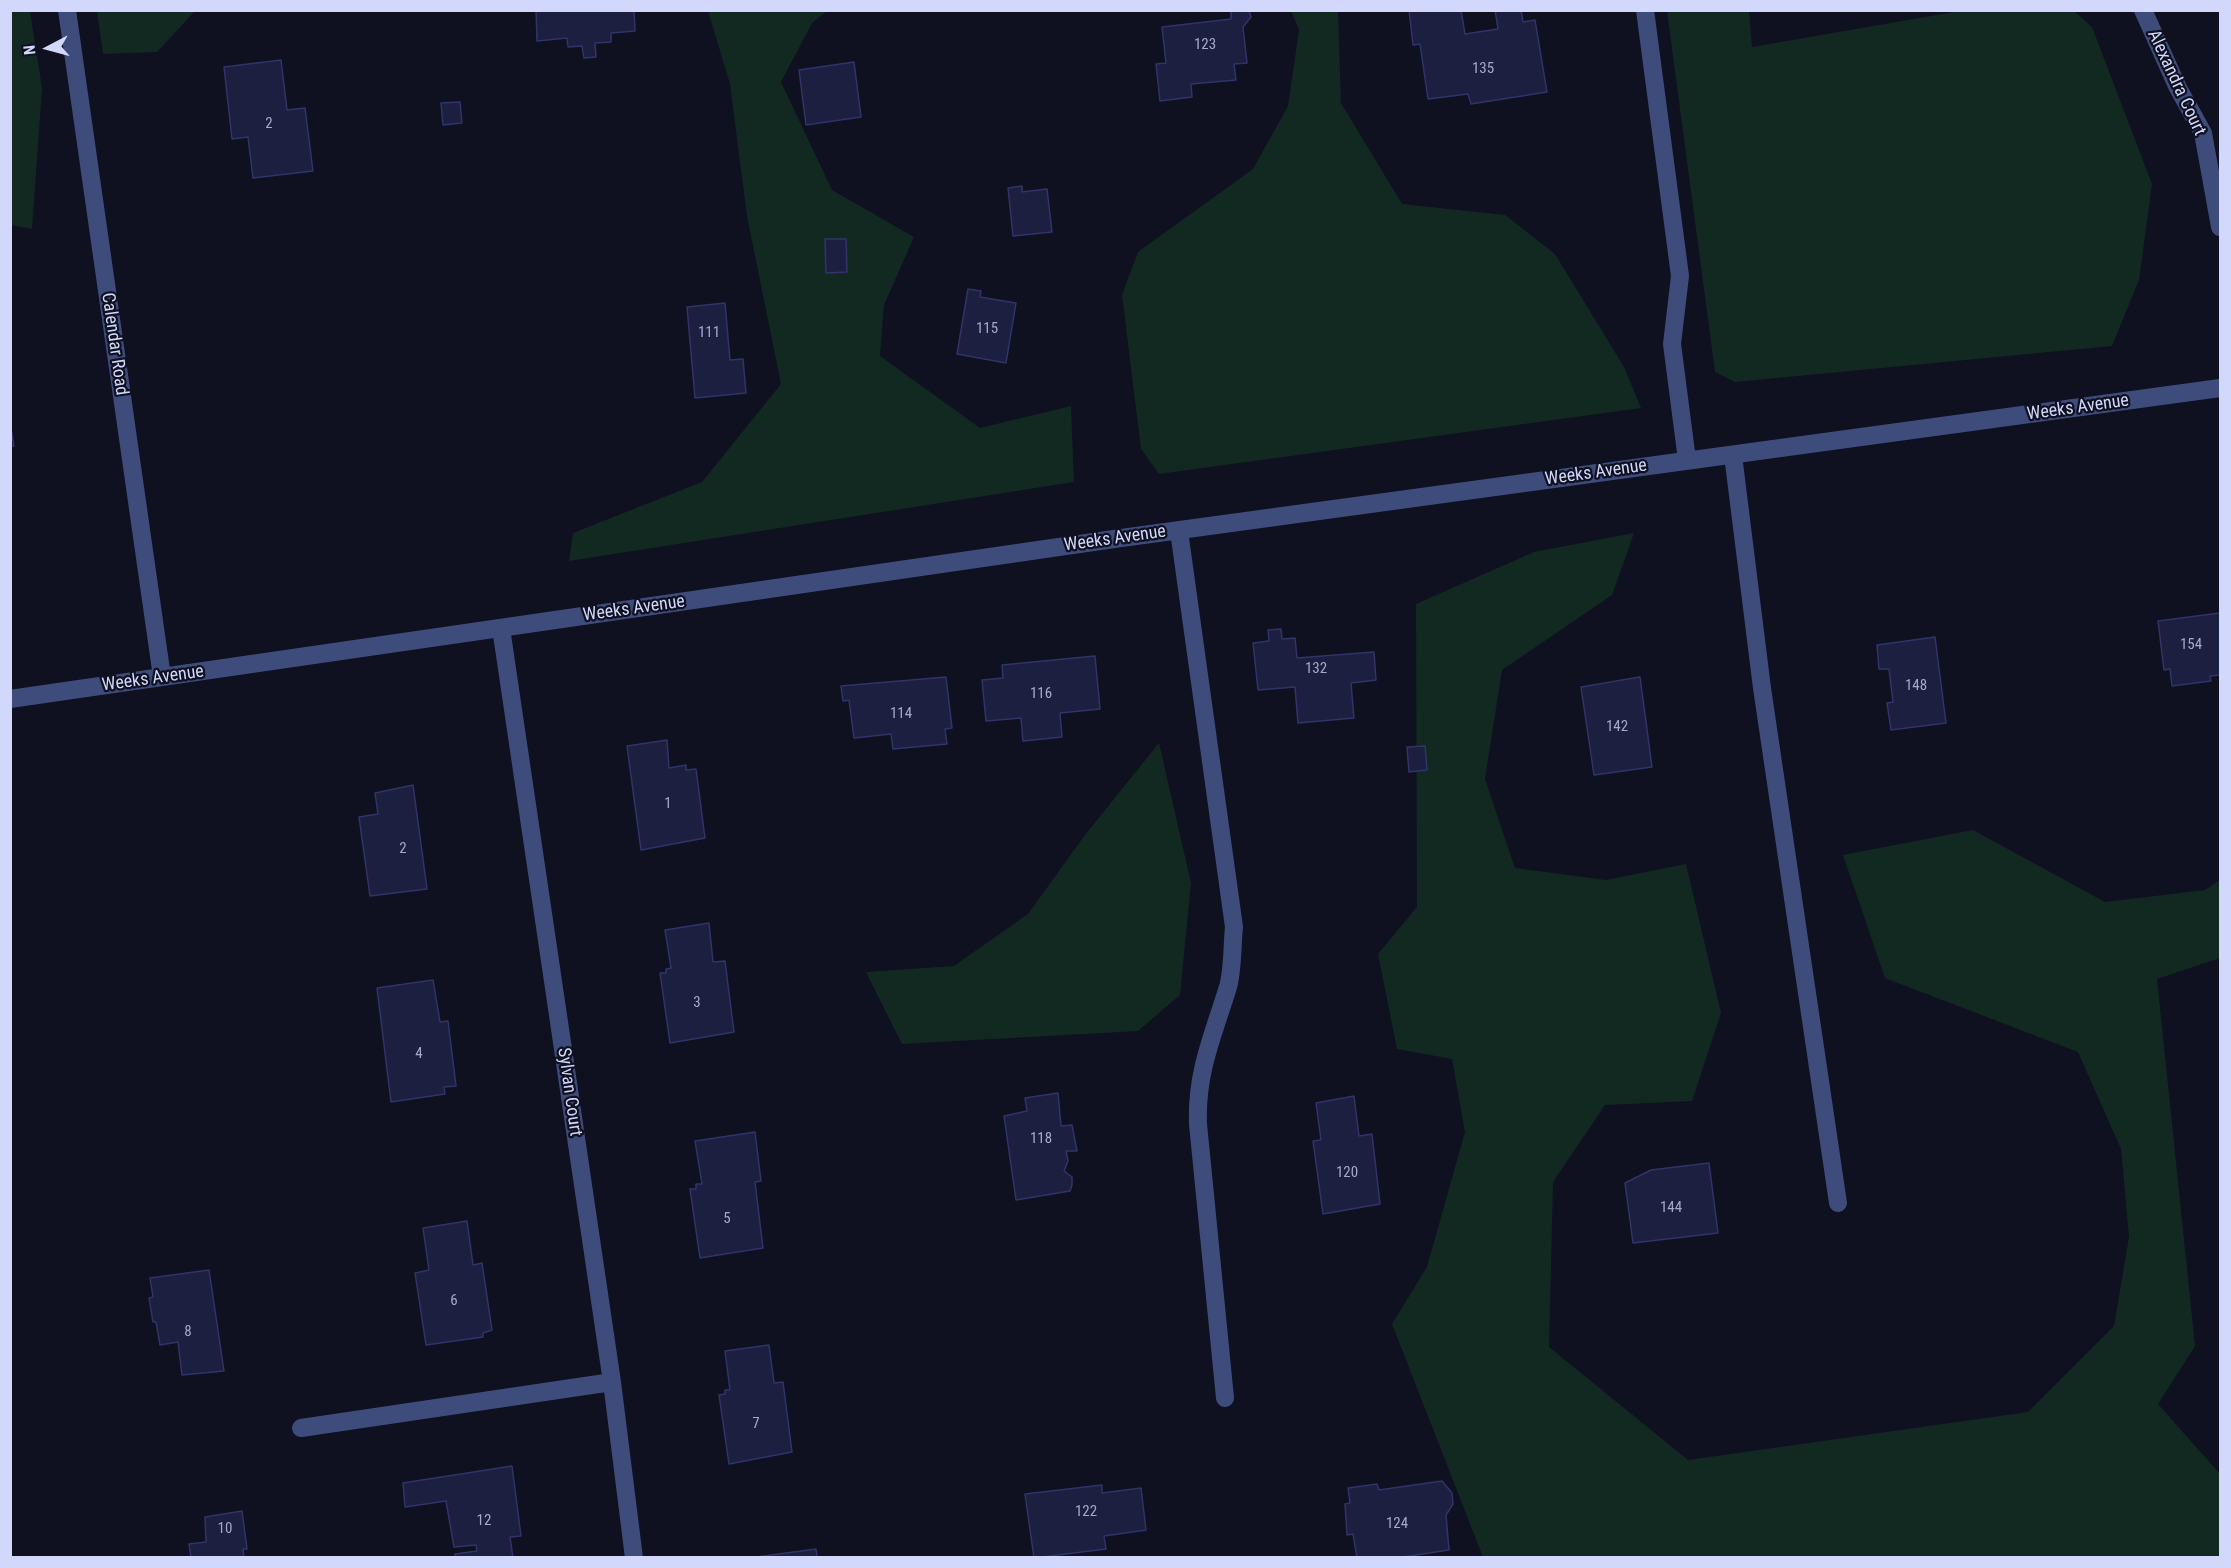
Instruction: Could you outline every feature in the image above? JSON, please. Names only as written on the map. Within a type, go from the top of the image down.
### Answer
[{"type":"street","name":"Calendar Road","points":[[67,10],[162,677]]},
{"type":"street","points":[[1646,10],[1680,276],[1672,344],[1687,460]]},
{"type":"street","name":"Alexandra Court","points":[[2143,10],[2178,88],[2203,133],[2220,228]]},
{"type":"street","name":"Weeks Avenue","points":[[10,699],[1179,531],[2220,388]]},
{"type":"street","points":[[1733,455],[1762,688],[1838,1203]]},
{"type":"street","points":[[1179,531],[1234,927],[1228,985],[1212,1033],[1197,1098],[1225,1398]]},
{"type":"street","name":"Sylvan Court","points":[[501,628],[612,1382],[634,1557]]},
{"type":"street","points":[[301,1428],[612,1382]]},
{"type":"green space","points":[[11,10],[30,11],[42,88],[32,229],[11,225]]},
{"type":"green space","points":[[97,10],[195,11],[157,52],[103,54]]},
{"type":"green space","points":[[708,11],[827,11],[812,23],[781,82],[832,190],[914,237],[884,305],[880,356],[980,428],[1071,406],[1074,482],[569,561],[573,533],[702,482],[781,384],[747,216],[730,84]]},
{"type":"green space","points":[[1291,11],[1338,11],[1341,103],[1402,204],[1505,215],[1555,254],[1624,367],[1641,408],[1159,474],[1141,449],[1122,295],[1138,252],[1253,169],[1288,106],[1299,30]]},
{"type":"green space","points":[[1667,11],[1749,11],[1752,47],[1960,11],[2074,11],[2092,27],[2152,184],[2139,280],[2112,346],[1735,382],[1715,372]]},
{"type":"green space","points":[[1634,533],[1612,595],[1502,670],[1485,779],[1515,868],[1606,880],[1686,864],[1721,1013],[1692,1101],[1605,1105],[1553,1182],[1549,1347],[1688,1460],[2028,1412],[2114,1326],[2129,1237],[2121,1149],[2078,1052],[1885,978],[1843,855],[1973,830],[2105,902],[2205,890],[2220,880],[2220,958],[2157,979],[2195,1346],[2158,1404],[2220,1474],[2220,1557],[1483,1557],[1392,1324],[1427,1267],[1465,1132],[1452,1059],[1397,1049],[1378,954],[1417,907],[1416,604],[1534,552]]},
{"type":"green space","points":[[1159,743],[1191,883],[1180,995],[1138,1031],[902,1044],[866,972],[954,966],[1028,914],[1085,835]]},
{"type":"building","points":[[536,10],[634,10],[635,31],[611,33],[611,42],[595,43],[596,57],[584,58],[582,46],[568,47],[567,38],[537,41]]},
{"type":"building","points":[[1231,10],[1249,10],[1251,17],[1243,27],[1247,63],[1234,64],[1236,80],[1191,84],[1192,97],[1160,101],[1156,64],[1166,63],[1162,27],[1231,19]]},
{"type":"building","points":[[1409,10],[1461,10],[1465,34],[1498,29],[1495,10],[1521,10],[1523,22],[1535,20],[1547,92],[1471,104],[1468,94],[1428,99],[1420,44],[1413,45]]},
{"type":"building","points":[[281,60],[287,110],[305,108],[313,171],[253,178],[248,137],[232,139],[224,67]]},
{"type":"building","points":[[854,62],[861,117],[806,125],[799,70]]},
{"type":"building","points":[[460,102],[462,123],[443,125],[441,103]]},
{"type":"building","points":[[1022,186],[1022,192],[1047,189],[1052,232],[1013,236],[1008,188]]},
{"type":"building","points":[[825,239],[846,239],[847,272],[826,273]]},
{"type":"building","points":[[968,289],[981,291],[980,297],[1016,303],[1006,363],[957,354]]},
{"type":"building","points":[[725,303],[730,360],[743,359],[746,393],[695,398],[687,307]]},
{"type":"building","points":[[10,422],[14,446],[10,446]]},
{"type":"building","points":[[2220,613],[2220,675],[2210,676],[2211,681],[2172,686],[2170,669],[2164,670],[2158,621]]},
{"type":"building","points":[[1281,629],[1282,639],[1295,638],[1297,658],[1374,652],[1376,680],[1351,683],[1354,718],[1298,723],[1295,687],[1258,690],[1253,643],[1269,641],[1268,630]]},
{"type":"building","points":[[1935,637],[1946,723],[1891,730],[1887,703],[1893,702],[1889,669],[1879,669],[1877,645]]},
{"type":"building","points":[[1095,656],[1100,709],[1060,713],[1062,737],[1023,741],[1021,718],[986,721],[982,680],[1003,678],[1002,665]]},
{"type":"building","points":[[946,677],[952,728],[945,729],[947,744],[893,749],[891,734],[854,738],[849,700],[843,701],[841,686]]},
{"type":"building","points":[[1640,677],[1652,767],[1594,775],[1581,687]]},
{"type":"building","points":[[667,740],[669,768],[686,765],[686,770],[696,769],[705,838],[641,850],[627,746]]},
{"type":"building","points":[[1425,746],[1427,770],[1409,772],[1407,747]]},
{"type":"building","points":[[413,785],[427,889],[370,896],[359,817],[378,814],[375,793]]},
{"type":"building","points":[[709,923],[713,962],[725,961],[734,1032],[670,1043],[660,973],[666,973],[666,969],[671,968],[665,930]]},
{"type":"building","points":[[433,980],[440,1022],[448,1021],[456,1086],[444,1087],[445,1094],[391,1102],[377,988]]},
{"type":"building","points":[[1058,1093],[1061,1126],[1072,1125],[1077,1151],[1066,1151],[1068,1161],[1064,1171],[1072,1177],[1070,1191],[1016,1200],[1004,1116],[1027,1111],[1025,1098]]},
{"type":"building","points":[[1354,1096],[1359,1136],[1372,1134],[1380,1204],[1323,1214],[1313,1141],[1321,1140],[1316,1103]]},
{"type":"building","points":[[755,1132],[761,1181],[755,1182],[763,1248],[700,1258],[690,1189],[696,1189],[696,1184],[702,1184],[695,1141]]},
{"type":"building","points":[[1709,1163],[1718,1233],[1633,1243],[1625,1183],[1651,1170]]},
{"type":"building","points":[[467,1221],[473,1265],[482,1263],[492,1330],[483,1333],[483,1337],[426,1345],[415,1273],[429,1270],[423,1228]]},
{"type":"building","points":[[209,1270],[224,1371],[182,1375],[178,1342],[160,1345],[149,1298],[153,1297],[150,1278]]},
{"type":"building","points":[[769,1345],[774,1383],[783,1382],[792,1452],[729,1464],[719,1395],[725,1394],[725,1390],[730,1390],[725,1351]]},
{"type":"building","points":[[512,1466],[521,1536],[510,1537],[513,1558],[455,1558],[455,1554],[477,1551],[476,1545],[454,1547],[446,1501],[405,1507],[403,1483]]},
{"type":"building","points":[[1442,1481],[1452,1493],[1453,1504],[1446,1515],[1449,1550],[1396,1558],[1357,1558],[1353,1534],[1347,1535],[1345,1504],[1350,1503],[1348,1488],[1377,1484],[1379,1490]]},
{"type":"building","points":[[1102,1485],[1102,1493],[1141,1488],[1146,1530],[1104,1536],[1106,1549],[1034,1558],[1025,1494]]},
{"type":"building","points":[[242,1511],[247,1549],[243,1549],[244,1558],[191,1558],[189,1544],[206,1542],[205,1517]]},
{"type":"building","points":[[816,1549],[817,1558],[756,1558],[756,1557]]}]
